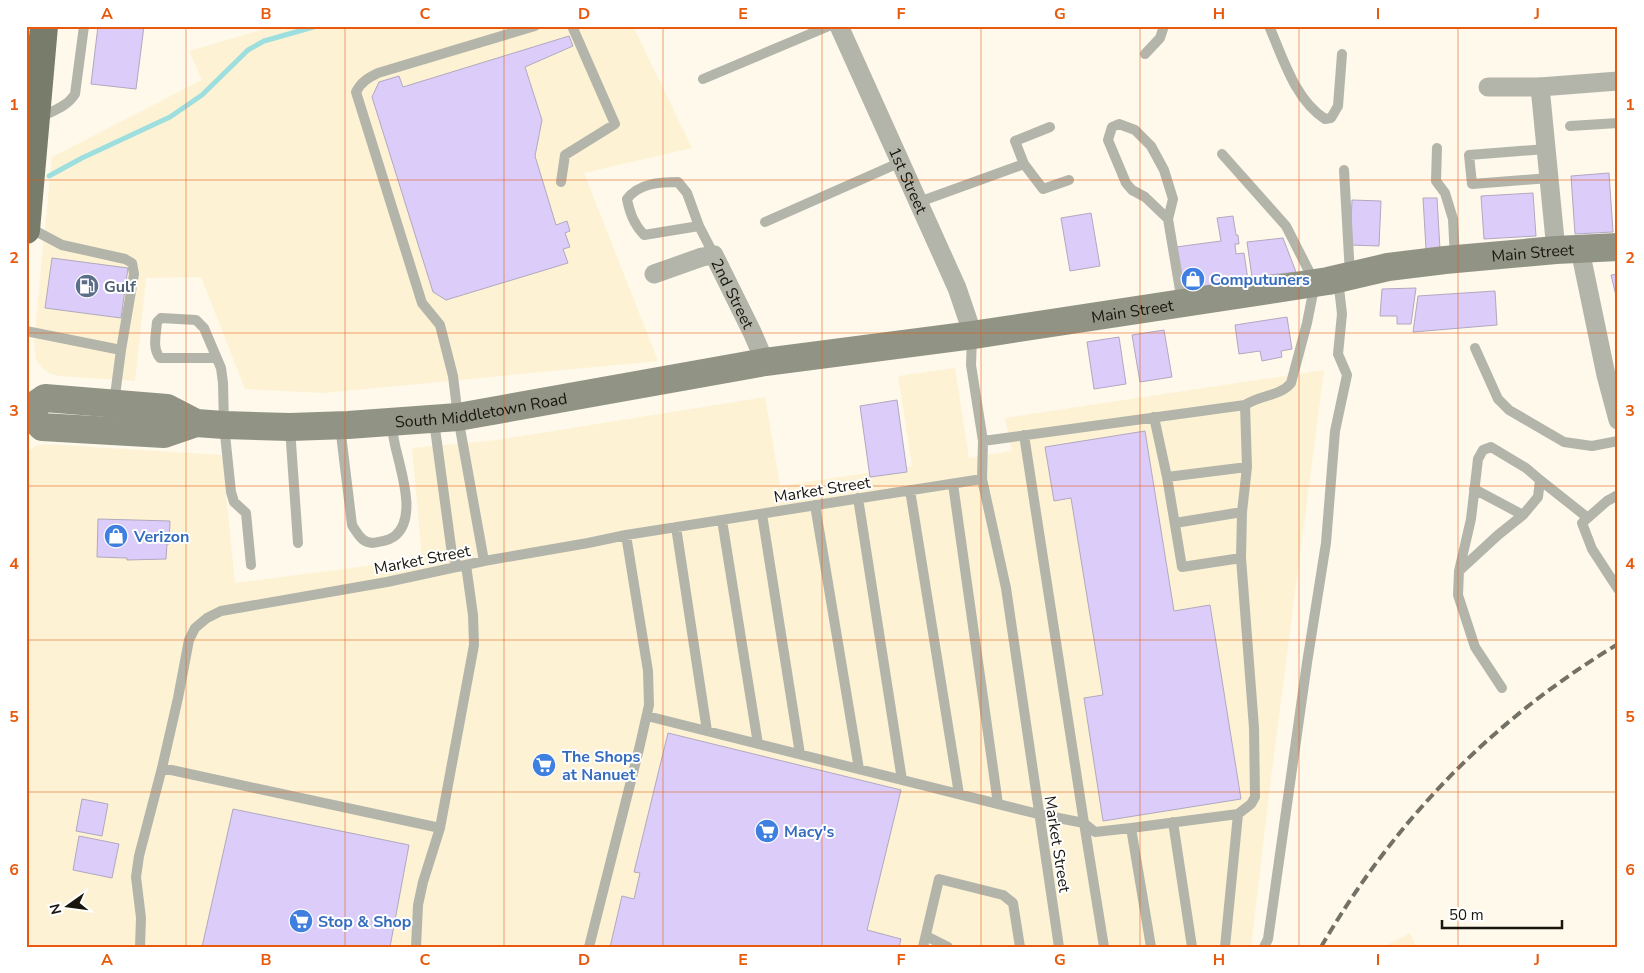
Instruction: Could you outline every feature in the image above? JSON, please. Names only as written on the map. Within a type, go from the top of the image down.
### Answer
[{"type":"main road","points":[[26,229],[44,26]]},
{"type":"street","name":"1st Street","points":[[839,26],[957,288],[973,335]]},
{"type":"street","points":[[1488,87],[1540,87],[1618,81]]},
{"type":"street","points":[[1540,87],[1549,178],[1618,420]]},
{"type":"street","name":"Main Street","points":[[765,362],[973,335],[1334,279],[1388,268],[1455,260],[1618,247]]},
{"type":"street","name":"2nd Street","points":[[654,274],[702,257],[714,255],[765,362]]},
{"type":"street","name":"South Middletown Road","points":[[196,423],[167,408],[45,398],[27,410],[42,427],[164,434],[196,423],[290,427],[340,426],[446,418],[765,362]]},
{"type":"lane","points":[[36,120],[61,107],[75,94],[84,26]]},
{"type":"lane","points":[[416,947],[418,905],[423,882],[440,828],[474,645],[473,615],[462,566],[452,554],[446,418],[453,376],[440,325],[422,303],[356,92],[367,78],[378,73],[535,26]]},
{"type":"lane","points":[[561,182],[565,155],[615,124],[572,26]]},
{"type":"lane","points":[[703,79],[829,26]]},
{"type":"lane","points":[[1145,54],[1160,38],[1164,26]]},
{"type":"lane","points":[[1270,26],[1291,77],[1304,99],[1317,114],[1325,119],[1331,118],[1338,106],[1342,54]]},
{"type":"lane","points":[[1570,126],[1618,123]]},
{"type":"lane","points":[[1168,219],[1146,197],[1132,190],[1126,183],[1108,140],[1112,127],[1119,124],[1135,130],[1152,146],[1164,170],[1173,199],[1168,219],[1182,303]]},
{"type":"lane","points":[[1050,127],[1016,141],[1024,164],[1043,189],[1069,180]]},
{"type":"lane","points":[[1438,148],[1436,181],[1445,193],[1453,219],[1455,260]]},
{"type":"lane","points":[[1546,148],[1469,155],[1472,184],[1549,178]]},
{"type":"lane","points":[[1222,154],[1334,279]]},
{"type":"lane","points":[[765,222],[901,162]]},
{"type":"lane","points":[[919,202],[1024,164]]},
{"type":"lane","points":[[1264,947],[1268,939],[1326,544],[1334,431],[1347,375],[1338,354],[1342,314],[1334,279],[1344,170]]},
{"type":"lane","points":[[699,226],[644,235],[636,226],[630,213],[627,199],[640,188],[658,182],[678,182],[687,193],[699,226],[714,255]]},
{"type":"lane","points":[[26,229],[62,245],[125,259],[132,263],[134,274],[114,404]]},
{"type":"lane","points":[[983,441],[1245,405],[1252,400],[1286,389],[1292,383],[1307,323],[1334,279]]},
{"type":"lane","points":[[216,358],[160,358],[155,346],[157,322],[161,318],[196,320],[204,328],[221,368],[230,492],[234,502],[246,513],[251,565]]},
{"type":"lane","points":[[26,331],[121,350]]},
{"type":"lane","name":"Market Street","points":[[973,335],[970,364],[983,441],[982,479],[1006,588],[1059,947]]},
{"type":"lane","points":[[1475,348],[1498,399],[1509,410],[1564,442],[1592,446],[1618,441]]},
{"type":"lane","points":[[648,716],[1038,814],[1084,822],[1095,832],[1238,814],[1251,804],[1255,797],[1254,728],[1241,558],[1242,512],[1247,467],[1245,405]]},
{"type":"lane","points":[[1154,417],[1167,477],[1182,567],[1241,558]]},
{"type":"lane","points":[[446,418],[484,561]]},
{"type":"lane","points":[[340,426],[352,525],[364,542],[374,543],[388,540],[396,535],[402,527],[405,510],[405,487],[390,422]]},
{"type":"lane","points":[[290,427],[298,543]]},
{"type":"lane","points":[[1024,435],[1104,947]]},
{"type":"lane","points":[[1502,688],[1475,647],[1460,604],[1458,584],[1459,570],[1471,519],[1478,459],[1481,453],[1487,448],[1495,449],[1526,468],[1588,518]]},
{"type":"lane","points":[[1167,477],[1247,467]]},
{"type":"lane","name":"Market Street","points":[[140,947],[141,918],[136,877],[138,856],[162,768],[189,640],[195,628],[207,618],[221,612],[387,582],[484,561],[626,535],[982,479]]},
{"type":"lane","points":[[1459,570],[1523,515],[1538,497],[1540,480]]},
{"type":"lane","points":[[953,484],[998,804]]},
{"type":"lane","points":[[1474,489],[1523,515]]},
{"type":"lane","points":[[910,490],[960,794]]},
{"type":"lane","points":[[1618,495],[1607,501],[1582,523],[1592,549],[1618,589]]},
{"type":"lane","points":[[858,498],[902,780]]},
{"type":"lane","points":[[815,505],[859,769]]},
{"type":"lane","points":[[1175,523],[1242,512]]},
{"type":"lane","points":[[762,514],[800,754]]},
{"type":"lane","points":[[722,520],[758,744]]},
{"type":"lane","points":[[676,527],[707,732]]},
{"type":"lane","points":[[589,947],[648,716],[650,688],[648,671],[626,535]]},
{"type":"lane","points":[[162,768],[440,828]]},
{"type":"lane","points":[[1225,947],[1238,814]]},
{"type":"lane","points":[[1173,822],[1192,947]]},
{"type":"lane","points":[[1131,828],[1151,947]]},
{"type":"lane","points":[[923,947],[940,879],[1003,895],[1013,904],[1020,947]]},
{"type":"lane","points":[[926,936],[948,947]]},
{"type":"shaded area","points":[[275,26],[633,26],[692,148],[584,173],[658,361],[323,393],[245,389],[201,277],[146,278],[135,381],[59,376],[51,374],[42,368],[36,360],[34,341],[52,157],[202,80],[189,51]]},
{"type":"shaded area","name":"The Shops at Nanuet","points":[[955,368],[969,458],[1012,451],[1005,418],[1324,370],[1251,947],[26,947],[26,454],[35,446],[45,444],[222,455],[235,583],[422,559],[412,448],[497,440],[765,397],[780,486],[912,466],[898,376]]},
{"type":"shaded area","points":[[1410,933],[1416,947],[1383,947]]},
{"type":"building","points":[[98,26],[144,26],[136,89],[91,84]]},
{"type":"building","points":[[569,36],[573,46],[525,67],[542,120],[535,156],[556,225],[567,221],[570,231],[565,233],[570,247],[563,249],[568,263],[446,300],[433,292],[372,97],[379,82],[399,76],[403,87]]},
{"type":"building","points":[[1609,173],[1613,232],[1575,234],[1571,176]]},
{"type":"building","points":[[1533,193],[1536,236],[1484,239],[1481,196]]},
{"type":"building","points":[[1423,198],[1437,198],[1440,249],[1426,249]]},
{"type":"building","points":[[1352,200],[1381,201],[1379,246],[1350,245]]},
{"type":"building","points":[[1091,213],[1100,266],[1070,271],[1061,218]]},
{"type":"building","points":[[1233,216],[1239,244],[1235,244],[1236,254],[1244,253],[1248,280],[1182,290],[1176,247],[1221,241],[1217,218]]},
{"type":"building","points":[[1283,238],[1296,272],[1252,277],[1247,242]]},
{"type":"building","points":[[52,258],[128,268],[121,318],[45,308]]},
{"type":"building","points":[[1618,274],[1618,304],[1611,275]]},
{"type":"building","points":[[1416,288],[1411,324],[1397,324],[1397,316],[1380,316],[1382,289]]},
{"type":"building","points":[[1495,291],[1497,325],[1413,332],[1418,296]]},
{"type":"building","points":[[1287,317],[1292,349],[1281,351],[1282,357],[1262,361],[1260,351],[1239,354],[1235,325]]},
{"type":"building","points":[[1164,330],[1172,377],[1140,382],[1132,335]]},
{"type":"building","points":[[1119,337],[1126,384],[1094,389],[1087,342]]},
{"type":"building","points":[[897,400],[907,472],[870,477],[860,406]]},
{"type":"building","points":[[1145,431],[1174,611],[1210,605],[1241,799],[1103,821],[1084,698],[1103,695],[1071,498],[1054,501],[1045,447]]},
{"type":"building","points":[[98,519],[170,521],[166,559],[127,560],[127,558],[97,557]]},
{"type":"building","name":"Macy's","points":[[668,733],[901,790],[867,930],[901,939],[899,947],[610,947],[622,896],[634,899],[640,873],[634,872]]},
{"type":"building","points":[[82,799],[108,804],[102,836],[76,831]]},
{"type":"building","points":[[233,809],[409,845],[390,947],[202,947]]},
{"type":"building","points":[[79,836],[119,844],[112,878],[73,870]]},
{"type":"waterway","points":[[49,176],[82,158],[170,117],[202,95],[248,50],[264,41],[317,26]]},
{"type":"railway","points":[[1321,947],[1381,857],[1414,815],[1450,776],[1488,740],[1529,706],[1572,674],[1618,644]]},
{"type":"place","name":"Computuners","points":[[1193,279]]},
{"type":"place","name":"Gulf","points":[[87,286]]},
{"type":"place","name":"Verizon","points":[[116,536]]},
{"type":"place","name":"The Shops at Nanuet","points":[[544,765]]},
{"type":"place","name":"Macy's","points":[[767,831]]},
{"type":"place","name":"Stop & Shop","points":[[301,921]]}]
